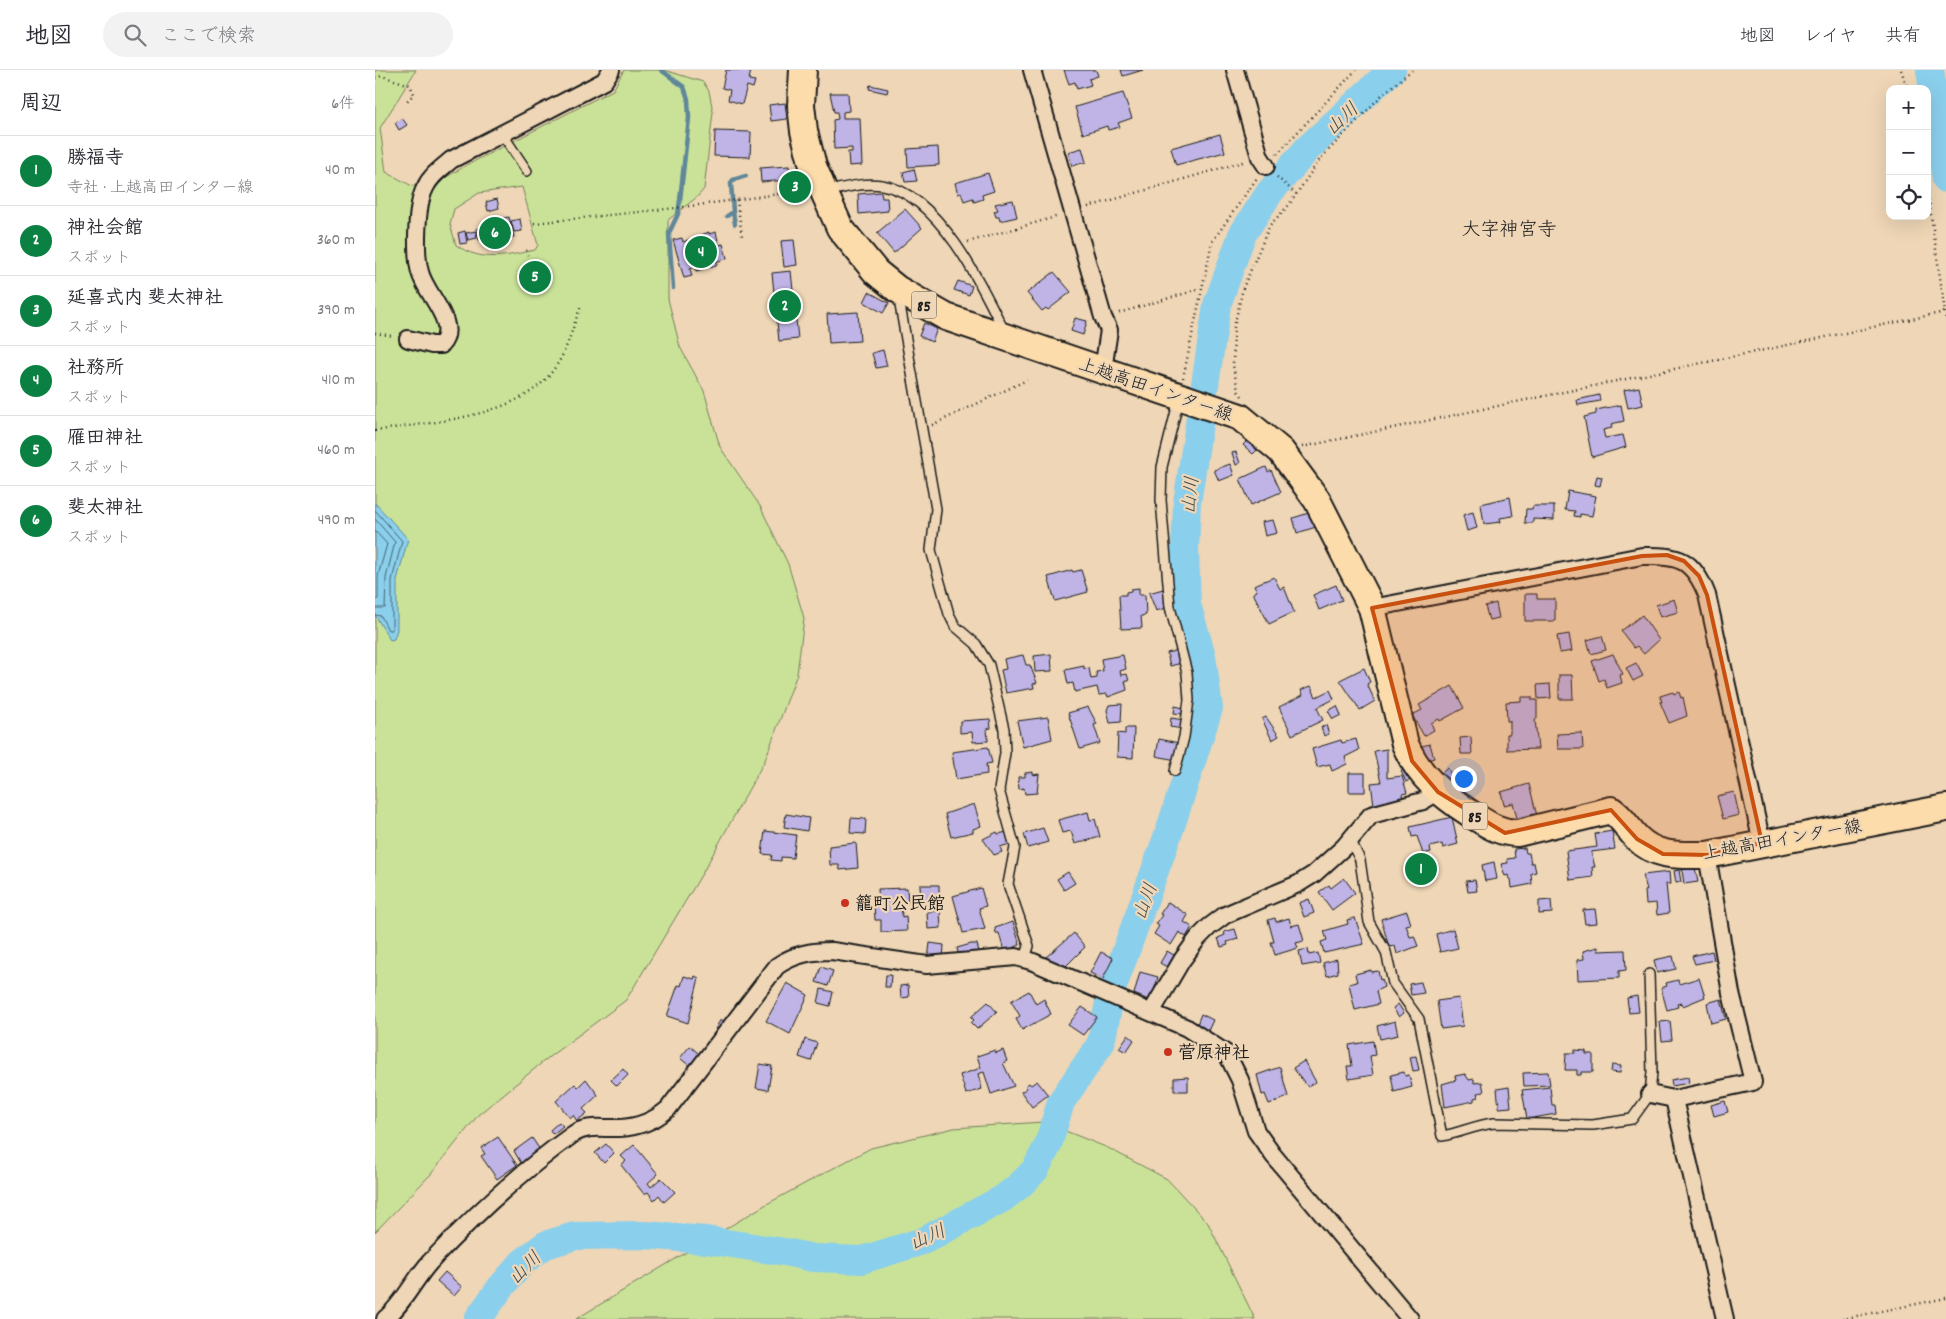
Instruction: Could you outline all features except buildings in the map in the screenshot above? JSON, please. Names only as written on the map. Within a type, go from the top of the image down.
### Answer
[{"type":"main road","name":"上越高田インター線","points":[[797,73],[804,131],[813,166],[813,192],[876,272],[897,289],[946,317],[1240,417],[1281,452],[1317,500],[1372,608],[1405,744],[1412,761],[1438,792],[1494,828],[1505,833],[1517,833],[1611,810],[1618,815],[1637,839],[1651,849],[1663,854],[1707,855],[1946,808]]},
{"type":"street","points":[[408,339],[432,346],[441,345],[446,339],[447,331],[441,312],[425,287],[419,272],[419,220],[424,190],[432,177],[451,160],[503,135],[604,81],[611,70]]},
{"type":"street","points":[[1032,70],[1103,317],[1109,330],[1103,370]]},
{"type":"street","points":[[1235,70],[1266,165]]},
{"type":"street","points":[[1372,608],[1642,556],[1667,555],[1684,561],[1699,576],[1707,596],[1763,843]]},
{"type":"street","points":[[1151,1011],[1182,960],[1198,938],[1209,927],[1225,915],[1298,884],[1332,858],[1371,815],[1423,801],[1438,792]]},
{"type":"street","points":[[1650,1094],[1674,1099],[1753,1082],[1731,992],[1707,855]]},
{"type":"street","points":[[385,1319],[397,1306],[419,1274],[449,1242],[501,1194],[574,1133],[588,1128],[617,1128],[645,1123],[669,1109],[777,966],[789,958],[817,951],[927,965],[968,962],[990,958],[1025,960],[1129,1004],[1151,1011],[1187,1028],[1227,1054],[1240,1080],[1256,1130],[1273,1155],[1410,1319]]},
{"type":"street","points":[[1674,1099],[1725,1319]]},
{"type":"lane","points":[[503,135],[527,171]]},
{"type":"lane","points":[[813,192],[856,185],[883,185],[905,193],[925,208],[957,245],[985,291],[1007,338]]},
{"type":"lane","points":[[897,289],[936,509],[931,550],[949,614],[955,626],[976,644],[989,665],[1004,729],[1005,753],[999,790],[1015,847],[1008,884],[1029,946],[1025,960]]},
{"type":"lane","points":[[1175,771],[1184,737],[1189,700],[1187,673],[1170,607],[1161,500],[1162,467],[1183,398]]},
{"type":"lane","points":[[1350,838],[1360,860],[1369,922],[1386,952],[1393,983],[1419,1019],[1442,1136],[1457,1133],[1481,1124],[1593,1126],[1615,1124],[1632,1119],[1650,1094],[1649,974]]},
{"type":"path","points":[[1183,398],[1201,289],[1212,242],[1266,165],[1356,70]]},
{"type":"path","points":[[1244,397],[1237,391],[1233,365],[1235,328],[1243,288],[1270,226],[1296,194],[1319,159],[1382,94],[1412,70]]},
{"type":"path","points":[[1901,70],[1907,85]]},
{"type":"path","points":[[375,78],[382,76],[410,85],[414,94],[405,103]]},
{"type":"path","points":[[957,245],[1073,212],[1266,165]]},
{"type":"path","points":[[1266,165],[1296,194]]},
{"type":"path","points":[[534,223],[813,192]]},
{"type":"path","points":[[737,200],[742,236]]},
{"type":"path","points":[[1931,215],[1946,320]]},
{"type":"path","points":[[526,250],[528,255]]},
{"type":"path","points":[[1103,317],[1201,289]]},
{"type":"path","points":[[375,431],[448,420],[519,400],[538,388],[558,364],[581,306]]},
{"type":"path","points":[[1281,452],[1945,312]]},
{"type":"path","points":[[921,430],[1027,380]]},
{"type":"path","points":[[1842,1319],[1946,1298]]},
{"type":"highlighted area","points":[[1667,555],[1684,561],[1699,576],[1707,595],[1762,843],[1707,855],[1663,854],[1637,839],[1611,810],[1505,833],[1438,792],[1412,761],[1372,608],[1642,556]]},
{"type":"green space","points":[[375,70],[416,70],[380,128],[386,172],[412,186],[438,182],[467,165],[613,90],[624,70],[664,70],[703,82],[709,91],[713,112],[704,189],[668,220],[668,299],[680,347],[704,391],[720,447],[760,506],[788,564],[804,618],[797,674],[765,760],[703,872],[626,1000],[549,1057],[479,1114],[431,1174],[375,1232]],"holes":[[[522,187],[538,245],[535,250],[494,257],[466,251],[456,245],[450,224],[454,209],[479,193]]]},
{"type":"green space","points":[[1043,1122],[1108,1148],[1167,1179],[1208,1223],[1255,1319],[576,1319],[765,1205],[871,1148],[954,1128]]},
{"type":"water","points":[[375,503],[408,539],[397,580],[397,630],[394,639],[390,640],[375,615]]},
{"type":"waterway","points":[[661,70],[684,87],[688,99],[689,118],[680,200],[678,214],[669,233],[673,288]]},
{"type":"waterway","name":"山川","points":[[478,1319],[501,1287],[523,1262],[545,1245],[575,1236],[645,1235],[706,1240],[813,1258],[862,1260],[923,1241],[1002,1199],[1035,1170],[1048,1145],[1061,1102],[1101,1043],[1111,992],[1170,829],[1209,708],[1202,656],[1187,605],[1185,550],[1187,503],[1217,305],[1242,235],[1270,192],[1308,148],[1392,70]]},
{"type":"waterway","points":[[1930,70],[1946,179]]},
{"type":"waterway","points":[[727,216],[733,212],[731,183],[733,180],[746,176]]},
{"type":"waterway","points":[[733,212],[735,224]]},
{"type":"place","name":"延喜式内 斐太神社","points":[[795,187]]},
{"type":"place","name":"斐太神社","points":[[495,233]]},
{"type":"place","name":"社務所","points":[[701,252]]},
{"type":"place","name":"雁田神社","points":[[535,277]]},
{"type":"place","name":"神社会館","points":[[785,306]]},
{"type":"place","name":"勝福寺","points":[[1421,869]]},
{"type":"place","name":"籠町公民館","points":[[845,903]]},
{"type":"place","name":"菅原神社","points":[[1168,1052]]},
{"type":"district","name":"大字神宮寺","points":[[1509,228]]}]
